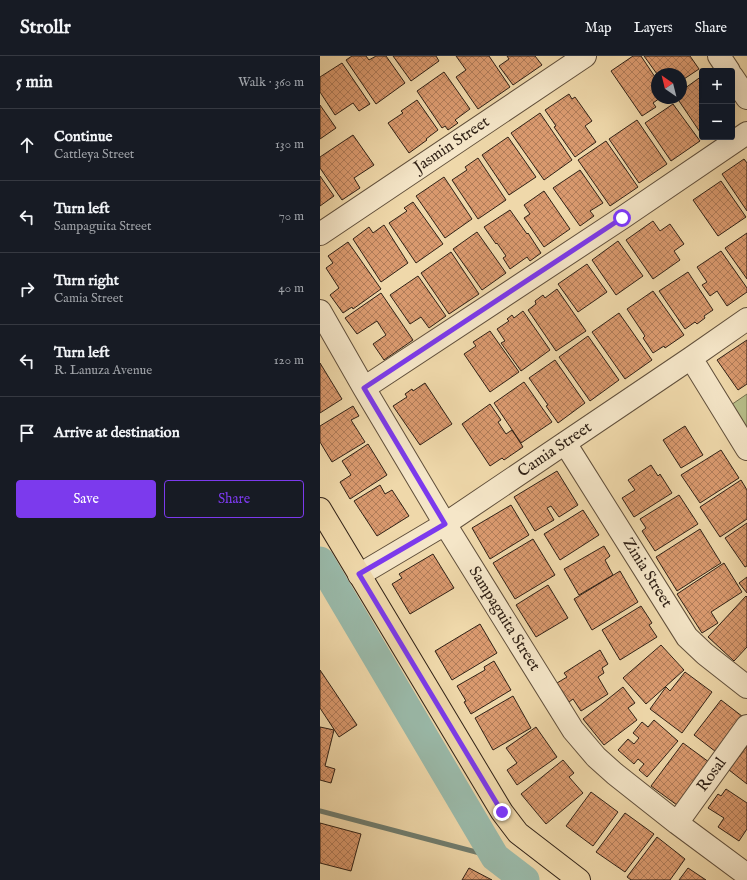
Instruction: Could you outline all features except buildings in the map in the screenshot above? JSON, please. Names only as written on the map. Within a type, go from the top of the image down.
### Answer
[{"type":"main road","points":[[320,509],[502,812],[518,833],[579,880]]},
{"type":"street","name":"Jasmin Street","points":[[320,234],[585,56]]},
{"type":"street","points":[[719,56],[727,68]]},
{"type":"street","points":[[735,80],[747,98]]},
{"type":"street","points":[[364,388],[622,218],[747,133]]},
{"type":"street","name":"Sampaguita Street","points":[[320,311],[445,524],[573,730],[596,757],[615,774],[677,823],[747,875]]},
{"type":"street","name":"Camia Street","points":[[359,574],[445,524],[747,319]]},
{"type":"street","points":[[691,358],[747,449]]},
{"type":"street","name":"Zinia Street","points":[[565,443],[687,637],[705,654],[747,687]]},
{"type":"street","name":"Rosal","points":[[677,823],[747,726]]},
{"type":"green space","points":[[747,394],[747,439],[728,407]]},
{"type":"waterway","points":[[320,561],[495,857],[525,880]]},
{"type":"waterway","points":[[320,811],[495,857]]},
{"type":"route","points":[[502,812],[359,574],[445,524],[364,388],[622,218]]}]
